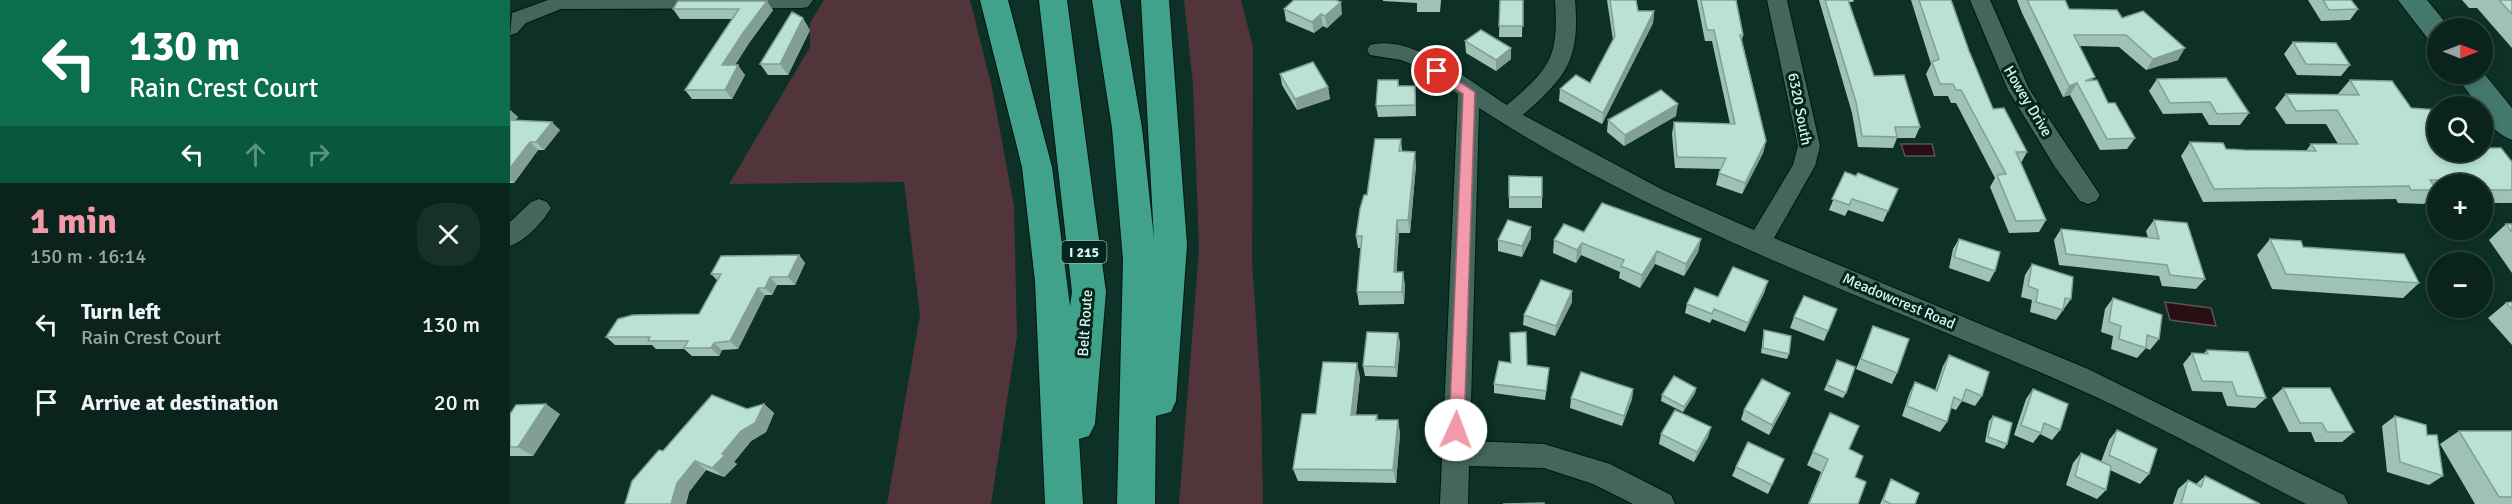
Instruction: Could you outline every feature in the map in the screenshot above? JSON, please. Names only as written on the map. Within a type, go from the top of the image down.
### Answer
[{"type":"highway","points":[[994,0],[1037,167],[1052,281],[1066,504]]},
{"type":"highway","name":"Belt Route","points":[[1053,0],[1089,292],[1066,504]]},
{"type":"highway","points":[[1106,0],[1126,128],[1140,260],[1136,504]]},
{"type":"highway","points":[[1142,504],[1155,429],[1171,246],[1155,0]]},
{"type":"main road","points":[[2412,0],[2427,18]]},
{"type":"main road","points":[[2478,84],[2506,114]]},
{"type":"street","points":[[1508,116],[1544,82],[1558,64],[1567,36],[1565,0]]},
{"type":"street","name":"6320 South","points":[[1759,243],[1804,166],[1809,146],[1777,0]]},
{"type":"street","name":"Howey Drive","points":[[1980,0],[2019,90],[2063,161],[2088,195]]},
{"type":"street","points":[[510,28],[519,18],[559,3],[802,1]]},
{"type":"street","name":"Meadowcrest Road","points":[[1377,50],[1414,56],[1508,116],[1655,196],[1759,243],[2079,377],[2334,504]]},
{"type":"street","points":[[1454,504],[1469,92]]},
{"type":"street","points":[[510,237],[539,208]]},
{"type":"street","points":[[1456,453],[1511,453],[1544,456],[1600,473],[1660,504]]},
{"type":"shaded area","points":[[824,0],[970,0],[992,88],[1014,206],[1017,336],[991,504],[887,504],[920,315],[904,182],[729,184],[810,47],[810,23]]},
{"type":"shaded area","points":[[1184,0],[1241,0],[1253,47],[1252,260],[1261,395],[1263,504],[1179,504],[1199,249],[1193,84]]},
{"type":"shaded area","points":[[1901,144],[1932,144],[1935,156],[1905,156]]},
{"type":"shaded area","points":[[2165,302],[2211,308],[2216,326],[2170,320]]},
{"type":"building","points":[[1294,0],[1341,2],[1325,16],[1321,14],[1312,22],[1284,9]]},
{"type":"building","points":[[1500,0],[1523,0],[1523,26],[1499,26]]},
{"type":"building","points":[[1610,0],[1636,0],[1638,11],[1654,11],[1603,113],[1560,89],[1576,75],[1590,83],[1615,36]]},
{"type":"building","points":[[1701,0],[1736,0],[1743,35],[1740,35],[1766,141],[1745,183],[1719,173],[1726,158],[1677,157],[1674,122],[1735,124],[1714,30],[1707,30]]},
{"type":"building","points":[[1825,0],[1848,0],[1874,76],[1904,75],[1920,127],[1895,127],[1897,137],[1862,136],[1856,102]]},
{"type":"building","points":[[1919,0],[1951,0],[1993,109],[2004,108],[2027,152],[2016,152],[2046,220],[2016,221],[1997,175],[2006,174],[1961,90],[1956,90],[1953,84],[1940,84],[1932,62],[1939,59]]},
{"type":"building","points":[[2027,0],[2065,0],[2069,9],[2117,10],[2122,18],[2143,11],[2185,48],[2153,59],[2126,35],[2074,35],[2095,77],[2085,81],[2097,80],[2108,103],[2115,103],[2135,138],[2107,139],[2077,83],[2069,86]]},
{"type":"building","points":[[2323,0],[2351,0],[2358,9],[2329,10]]},
{"type":"building","points":[[2499,0],[2512,0],[2512,14]]},
{"type":"building","points":[[678,1],[767,1],[722,65],[738,65],[725,90],[685,90],[739,9],[673,9]]},
{"type":"building","points":[[792,12],[803,18],[780,64],[760,64]]},
{"type":"building","points":[[1481,30],[1511,48],[1496,60],[1465,41]]},
{"type":"building","points":[[2293,42],[2336,43],[2350,65],[2306,64]]},
{"type":"building","points":[[1313,62],[1328,87],[1295,99],[1280,74]]},
{"type":"building","points":[[2226,78],[2249,113],[2217,114],[2210,102],[2170,103],[2157,79]]},
{"type":"building","points":[[1378,80],[1398,80],[1398,86],[1415,86],[1415,105],[1376,106]]},
{"type":"building","points":[[2350,80],[2392,81],[2411,108],[2427,109],[2427,162],[2493,162],[2493,148],[2501,148],[2512,162],[2512,190],[2493,190],[2493,174],[2427,174],[2427,190],[2411,190],[2409,186],[2214,189],[2190,142],[2223,143],[2226,149],[2316,151],[2311,144],[2358,144],[2337,110],[2296,111],[2286,94],[2359,95]]},
{"type":"building","points":[[1661,90],[1678,104],[1625,135],[1608,120]]},
{"type":"building","points":[[510,120],[552,122],[536,142],[530,142],[510,168]]},
{"type":"building","points":[[1375,139],[1401,139],[1399,151],[1415,152],[1408,220],[1397,220],[1394,272],[1403,272],[1402,292],[1357,292],[1362,236],[1356,236],[1360,209],[1364,195],[1367,195]]},
{"type":"building","points":[[1845,172],[1856,176],[1858,173],[1898,189],[1888,211],[1852,199],[1849,205],[1832,199]]},
{"type":"building","points":[[1509,176],[1542,177],[1542,197],[1509,197]]},
{"type":"building","points":[[1602,203],[1701,239],[1686,264],[1657,251],[1642,275],[1621,266],[1624,260],[1582,243],[1577,250],[1554,240],[1564,224],[1584,232]]},
{"type":"building","points":[[1508,220],[1531,227],[1522,246],[1498,240]]},
{"type":"building","points":[[2154,220],[2187,223],[2205,279],[2170,275],[2167,265],[2066,254],[2061,229],[2159,239]]},
{"type":"building","points":[[2506,224],[2512,224],[2512,232]]},
{"type":"building","points":[[1959,239],[2000,252],[1995,271],[1954,257]]},
{"type":"building","points":[[2270,239],[2301,241],[2303,247],[2404,254],[2419,283],[2286,274]]},
{"type":"building","points":[[799,255],[788,277],[770,277],[765,288],[758,288],[730,341],[714,343],[711,348],[684,348],[688,341],[648,341],[650,337],[606,337],[618,319],[633,315],[699,314],[721,274],[711,274],[721,256]]},
{"type":"building","points":[[2032,264],[2073,277],[2071,299],[2065,298],[2063,310],[2036,302],[2038,290],[2028,286]]},
{"type":"building","points":[[1733,267],[1768,281],[1748,323],[1714,309],[1712,314],[1687,304],[1695,288],[1718,297]]},
{"type":"building","points":[[1541,280],[1572,291],[1556,326],[1524,315]]},
{"type":"building","points":[[1804,296],[1837,309],[1828,331],[1794,317]]},
{"type":"building","points":[[2113,298],[2162,315],[2159,339],[2147,335],[2146,348],[2119,339],[2121,326],[2109,322]]},
{"type":"building","points":[[1873,326],[1909,339],[1897,373],[1861,359]]},
{"type":"building","points":[[1764,330],[1791,336],[1789,354],[1763,348]]},
{"type":"building","points":[[1367,332],[1398,333],[1395,367],[1363,366]]},
{"type":"building","points":[[1526,332],[1527,365],[1549,368],[1546,391],[1494,384],[1499,361],[1511,363],[1510,333]]},
{"type":"building","points":[[2207,350],[2248,352],[2266,398],[2237,396],[2232,382],[2202,381],[2192,353],[2208,354]]},
{"type":"building","points":[[1949,355],[1989,372],[1982,396],[1966,389],[1962,401],[1954,397],[1947,422],[1907,406],[1915,382],[1937,391]]},
{"type":"building","points":[[1837,360],[1855,367],[1846,393],[1827,385]]},
{"type":"building","points":[[1323,362],[1357,363],[1351,415],[1377,415],[1376,420],[1398,420],[1393,470],[1293,469],[1302,414],[1316,414]]},
{"type":"building","points":[[1581,372],[1633,389],[1624,416],[1571,398]]},
{"type":"building","points":[[1674,376],[1696,388],[1684,407],[1662,395]]},
{"type":"building","points":[[1762,379],[1790,393],[1772,425],[1744,410]]},
{"type":"building","points":[[2283,388],[2330,388],[2354,432],[2327,432],[2322,423],[2300,423]]},
{"type":"building","points":[[2033,389],[2068,404],[2060,430],[2044,423],[2041,433],[2021,425]]},
{"type":"building","points":[[712,395],[747,409],[764,404],[755,423],[741,431],[722,454],[725,455],[712,468],[695,461],[677,483],[671,504],[625,504],[632,481],[659,450],[663,451]]},
{"type":"building","points":[[546,404],[518,447],[510,447],[510,414],[516,405]]},
{"type":"building","points":[[1675,410],[1711,427],[1697,452],[1661,434]]},
{"type":"building","points":[[1830,413],[1859,426],[1849,449],[1863,456],[1855,477],[1866,482],[1858,504],[1809,504],[1828,459],[1813,452]]},
{"type":"building","points":[[1993,416],[2012,423],[2007,444],[1988,437]]},
{"type":"building","points":[[2395,416],[2426,425],[2427,435],[2437,435],[2443,476],[2400,462]]},
{"type":"building","points":[[2117,430],[2157,449],[2149,474],[2109,455]]},
{"type":"building","points":[[2459,431],[2512,431],[2512,497],[2499,497]]},
{"type":"building","points":[[1748,442],[1784,459],[1772,485],[1736,467]]},
{"type":"building","points":[[2081,453],[2111,466],[2106,490],[2075,476]]},
{"type":"building","points":[[2205,476],[2260,504],[2181,504],[2188,480],[2201,487]]},
{"type":"building","points":[[1891,479],[1919,493],[1915,504],[1891,504],[1883,500]]},
{"type":"route","points":[[1437,71],[1469,92],[1456,430]]}]
